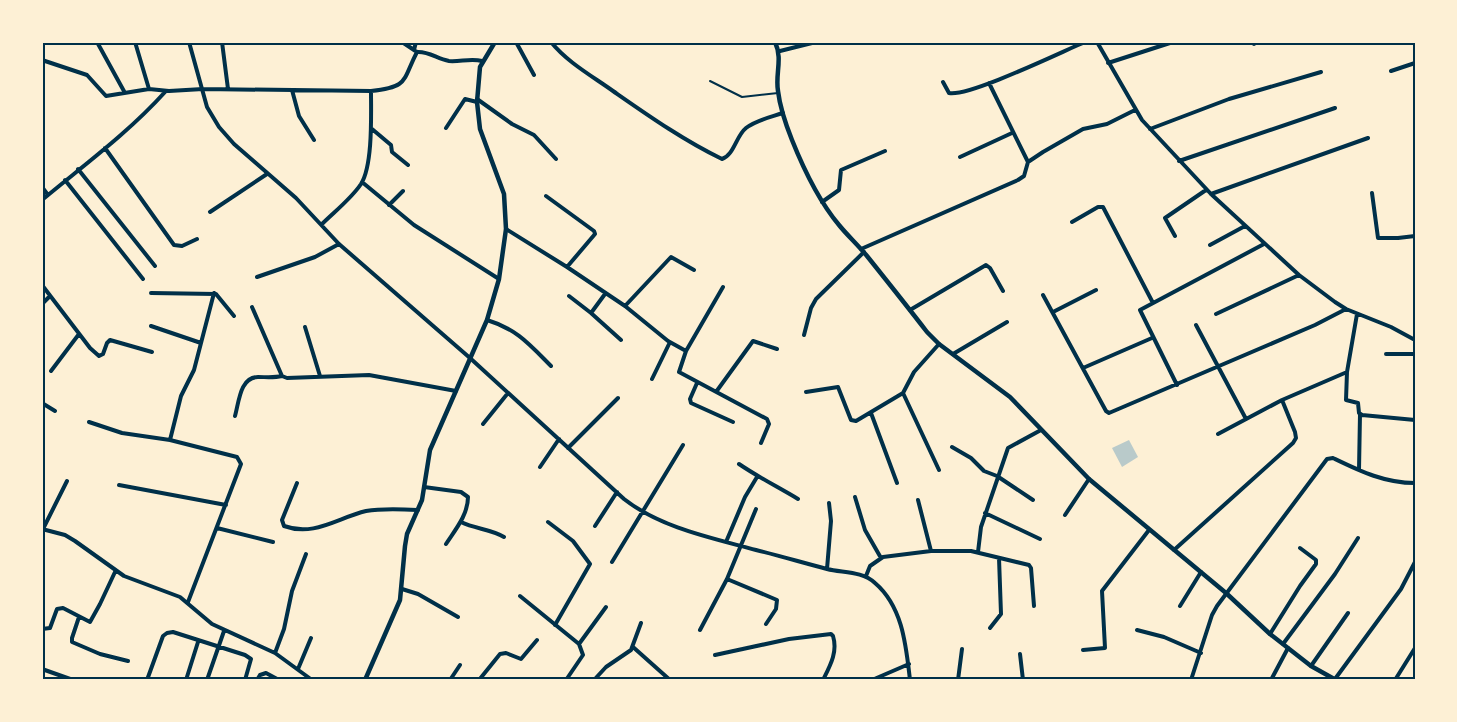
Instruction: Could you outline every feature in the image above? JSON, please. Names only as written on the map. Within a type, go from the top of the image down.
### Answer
[{"type":"street","points":[[97,42],[124,93]]},
{"type":"street","points":[[135,42],[149,89]]},
{"type":"street","points":[[189,42],[207,107],[219,127],[234,144],[339,243],[471,358],[617,492],[643,512],[666,523],[827,569],[866,576],[880,587],[899,619],[904,633],[910,680]]},
{"type":"street","points":[[222,42],[228,89]]},
{"type":"street","points":[[402,42],[415,51],[449,61],[468,59],[482,61]]},
{"type":"street","points":[[42,60],[87,75],[106,96],[149,89],[165,91],[203,88],[371,91],[400,84],[407,77],[416,42]]},
{"type":"street","points":[[365,680],[397,608],[402,589],[407,534],[418,510],[430,450],[487,320],[499,279],[506,230],[504,194],[482,135],[477,100],[478,74],[482,61],[495,42]]},
{"type":"street","points":[[516,42],[534,75]]},
{"type":"street","points":[[551,42],[586,73],[672,132],[722,159],[728,157],[741,133],[747,127],[783,113]]},
{"type":"street","points":[[775,42],[780,51],[778,93],[799,157],[822,202],[910,310],[939,344],[1010,397],[1089,479],[1226,593],[1270,634],[1311,666],[1336,680],[1401,589],[1415,562]]},
{"type":"street","points":[[780,51],[816,42]]},
{"type":"street","points":[[943,82],[949,93],[953,94],[989,83],[1085,42]]},
{"type":"street","points":[[1097,42],[1135,110],[1150,129],[1211,194],[1264,244],[1299,275],[1346,309],[1391,327],[1415,340]]},
{"type":"street","points":[[1108,63],[1173,42]]},
{"type":"street","points":[[1391,71],[1415,63]]},
{"type":"street","points":[[1150,129],[1229,99],[1321,72]]},
{"type":"street","points":[[989,83],[1028,162]]},
{"type":"street","points":[[292,90],[299,116],[314,140]]},
{"type":"street","points":[[42,200],[140,119],[165,91]]},
{"type":"street","points":[[321,224],[362,182],[371,129],[371,91]]},
{"type":"street","points":[[446,128],[465,99],[477,100],[512,124],[534,135],[556,159]]},
{"type":"street","points":[[1179,161],[1335,108]]},
{"type":"street","points":[[804,335],[816,298],[862,250],[1018,180],[1024,176],[1028,162],[1083,129],[1107,124],[1135,110]]},
{"type":"street","points":[[371,129],[391,145],[392,152],[408,165]]},
{"type":"street","points":[[960,157],[1012,133]]},
{"type":"street","points":[[1211,194],[1368,138]]},
{"type":"street","points":[[105,148],[174,245],[182,246],[197,239]]},
{"type":"street","points":[[822,202],[839,190],[841,170],[885,152]]},
{"type":"street","points":[[78,169],[155,266]]},
{"type":"street","points":[[210,212],[267,174]]},
{"type":"street","points":[[64,180],[143,279]]},
{"type":"street","points":[[362,182],[389,206],[440,243],[499,279]]},
{"type":"street","points":[[42,187],[48,195]]},
{"type":"street","points":[[1174,237],[1165,218],[1207,189]]},
{"type":"street","points":[[389,206],[403,191]]},
{"type":"street","points":[[1372,193],[1378,238],[1415,236]]},
{"type":"street","points":[[546,196],[595,234],[567,267]]},
{"type":"street","points":[[1072,222],[1098,207],[1103,207],[1153,303]]},
{"type":"street","points":[[1210,245],[1245,226]]},
{"type":"street","points":[[506,230],[567,267],[625,306],[670,342],[686,351]]},
{"type":"street","points":[[257,277],[315,256],[339,243]]},
{"type":"street","points":[[1177,385],[1139,313],[1141,309],[1264,244]]},
{"type":"street","points":[[625,306],[668,259],[674,258],[694,270]]},
{"type":"street","points":[[910,310],[986,265],[1003,291]]},
{"type":"street","points":[[1216,314],[1299,275]]},
{"type":"street","points":[[42,285],[94,353],[100,357],[104,354],[110,340],[152,352]]},
{"type":"street","points":[[723,287],[686,351],[679,372],[769,421],[761,443]]},
{"type":"street","points":[[1053,312],[1096,290]]},
{"type":"street","points":[[151,293],[214,293],[221,297],[234,316]]},
{"type":"street","points":[[170,440],[181,396],[194,370],[214,293]]},
{"type":"street","points":[[591,313],[605,294]]},
{"type":"street","points":[[1043,295],[1109,413],[1314,326],[1346,309]]},
{"type":"street","points":[[42,304],[51,296]]},
{"type":"street","points":[[569,296],[621,340]]},
{"type":"street","points":[[252,307],[282,376]]},
{"type":"street","points":[[1357,314],[1347,372],[1346,399],[1358,403],[1360,414],[1359,471]]},
{"type":"street","points":[[487,320],[506,326],[520,335],[551,366]]},
{"type":"street","points":[[953,354],[1007,322]]},
{"type":"street","points":[[1196,325],[1246,419]]},
{"type":"street","points":[[151,326],[201,343]]},
{"type":"street","points":[[305,327],[320,376]]},
{"type":"street","points":[[51,371],[79,334]]},
{"type":"street","points":[[1083,368],[1152,338]]},
{"type":"street","points":[[716,392],[753,341],[777,349]]},
{"type":"street","points":[[652,379],[670,342]]},
{"type":"street","points":[[806,392],[836,387],[853,421],[871,413],[903,393],[914,372],[939,344]]},
{"type":"street","points":[[1386,354],[1415,354]]},
{"type":"street","points":[[1218,434],[1282,400],[1347,372]]},
{"type":"street","points":[[235,416],[243,386],[248,379],[253,377],[369,375],[457,391]]},
{"type":"street","points":[[697,383],[690,399],[691,403],[733,422]]},
{"type":"street","points":[[483,424],[508,393]]},
{"type":"street","points":[[903,393],[939,470]]},
{"type":"street","points":[[568,448],[618,398]]},
{"type":"street","points":[[1174,550],[1293,443],[1296,438],[1295,432],[1282,400]]},
{"type":"street","points":[[42,403],[55,411]]},
{"type":"street","points":[[871,413],[897,483]]},
{"type":"street","points":[[1360,414],[1415,420]]},
{"type":"street","points":[[89,422],[122,433],[170,440],[237,457],[240,460],[242,464],[188,602]]},
{"type":"street","points":[[978,552],[978,541],[985,513],[1008,448],[1041,430]]},
{"type":"street","points":[[540,467],[559,440]]},
{"type":"street","points":[[612,562],[683,445]]},
{"type":"street","points":[[952,447],[971,458],[984,471],[998,476],[1033,500]]},
{"type":"street","points":[[1191,680],[1212,615],[1327,459],[1334,458],[1359,471],[1384,480],[1415,483]]},
{"type":"street","points":[[739,464],[757,477],[774,484],[798,499]]},
{"type":"street","points":[[726,542],[745,497],[757,477]]},
{"type":"street","points":[[1065,515],[1089,479]]},
{"type":"street","points":[[67,481],[42,529],[65,535],[115,572],[180,597],[212,624],[275,653],[312,680]]},
{"type":"street","points":[[297,483],[282,520],[284,526],[297,530],[320,528],[366,511],[418,510]]},
{"type":"street","points":[[119,485],[226,505]]},
{"type":"street","points":[[424,487],[441,488],[468,497],[468,504],[461,522],[446,544]]},
{"type":"street","points":[[595,526],[617,492]]},
{"type":"street","points":[[855,497],[865,530],[881,558]]},
{"type":"street","points":[[918,500],[931,550]]},
{"type":"street","points":[[827,569],[831,521],[829,503]]},
{"type":"street","points":[[700,630],[727,579],[756,509]]},
{"type":"street","points":[[985,513],[1040,539]]},
{"type":"street","points":[[461,522],[504,537]]},
{"type":"street","points":[[548,522],[573,541],[590,564],[555,625]]},
{"type":"street","points":[[217,528],[273,542]]},
{"type":"street","points":[[1083,650],[1105,648],[1102,591],[1149,530]]},
{"type":"street","points":[[1272,680],[1285,646],[1358,538]]},
{"type":"street","points":[[1270,634],[1316,564],[1316,560],[1300,548]]},
{"type":"street","points":[[866,576],[870,566],[881,558],[931,550],[978,552],[1029,565],[1034,606]]},
{"type":"street","points":[[275,653],[284,629],[292,591],[306,554]]},
{"type":"street","points":[[990,628],[1001,614],[999,558]]},
{"type":"street","points":[[42,629],[50,628],[57,609],[63,608],[87,622],[93,619],[115,572]]},
{"type":"street","points":[[1180,606],[1201,572]]},
{"type":"street","points":[[727,579],[777,600],[776,609],[766,624]]},
{"type":"street","points":[[402,589],[418,594],[458,616]]},
{"type":"street","points":[[519,596],[579,644],[583,655],[566,680]]},
{"type":"street","points":[[579,644],[606,607]]},
{"type":"street","points":[[1311,666],[1348,613]]},
{"type":"street","points":[[79,617],[72,642],[100,654],[128,661]]},
{"type":"street","points":[[594,680],[629,652],[641,624]]},
{"type":"street","points":[[1137,630],[1164,637],[1201,653]]},
{"type":"street","points":[[207,680],[224,631]]},
{"type":"street","points":[[147,680],[163,636],[172,632],[245,655],[250,659],[245,680]]},
{"type":"street","points":[[715,655],[789,639],[831,634],[835,641],[833,660],[823,680]]},
{"type":"street","points":[[298,669],[311,638]]},
{"type":"street","points":[[479,680],[500,654],[506,653],[521,658],[537,640]]},
{"type":"street","points":[[186,680],[198,642]]},
{"type":"street","points":[[633,647],[670,680]]},
{"type":"street","points":[[1395,680],[1415,648]]},
{"type":"street","points":[[958,680],[962,649]]},
{"type":"street","points":[[1020,654],[1023,680]]},
{"type":"street","points":[[872,680],[909,664]]},
{"type":"street","points":[[450,680],[460,665]]},
{"type":"street","points":[[42,669],[73,680]]},
{"type":"street","points":[[257,680],[262,673],[279,680]]},
{"type":"lane","points":[[710,81],[742,97],[778,93]]},
{"type":"shaded area","points":[[1129,440],[1138,457],[1122,467],[1112,448]]}]
